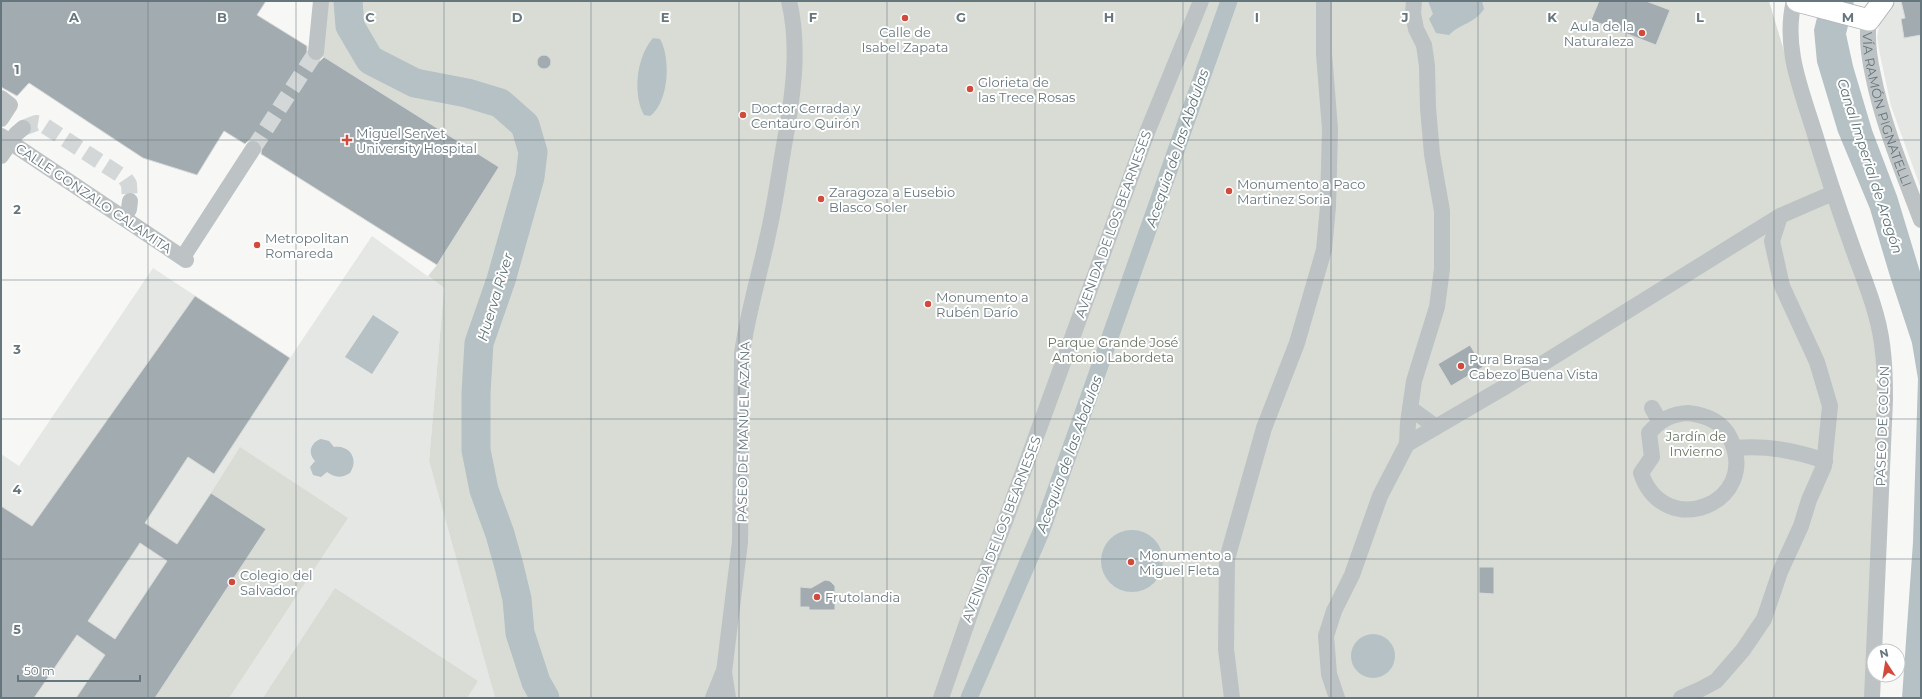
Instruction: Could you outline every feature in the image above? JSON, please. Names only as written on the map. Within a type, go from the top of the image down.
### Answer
[{"type":"main road","name":"VÍA RAMÓN PIGNATELLI","points":[[1862,19],[1883,1]]},
{"type":"main road","points":[[1800,2],[1862,19]]},
{"type":"street","points":[[316,52],[321,1]]},
{"type":"street","name":"PASEO DE MANUEL AZAÑA","points":[[728,698],[724,672],[740,542],[742,354],[744,337],[768,236],[790,111],[794,60],[792,13],[788,1]]},
{"type":"street","name":"AVENIDA DE LOS BEARNESES","points":[[941,698],[970,611],[1006,520],[1148,130],[1201,1]]},
{"type":"street","points":[[1232,698],[1226,649],[1227,559],[1264,428],[1298,343],[1324,250],[1328,206],[1330,129],[1324,54],[1324,1]]},
{"type":"street","points":[[1337,698],[1329,674],[1326,636],[1334,612],[1352,575],[1380,496],[1407,444],[1414,381],[1438,307],[1442,269],[1442,211],[1428,108],[1427,66],[1424,45],[1416,29],[1413,13],[1414,1]]},
{"type":"street","name":"PASEO DE COLÓN","points":[[1800,2],[1790,25],[1792,58],[1800,89],[1833,193],[1876,315],[1884,362],[1885,400],[1872,698]]},
{"type":"street","name":"VÍA RAMÓN PIGNATELLI","points":[[1862,19],[1880,107],[1895,153],[1921,220]]},
{"type":"street","points":[[1,98],[10,104],[1,119]]},
{"type":"street","points":[[1,156],[6,139],[23,128]]},
{"type":"street","name":"CALLE GONZALO CALAMITA","points":[[6,139],[184,258],[253,149]]},
{"type":"street","points":[[1407,444],[1508,385],[1780,216],[1833,193]]},
{"type":"street","points":[[124,218],[129,209],[130,201]]},
{"type":"street","points":[[1681,698],[1716,681],[1743,650],[1764,619],[1780,572],[1801,526],[1809,500],[1820,478],[1824,461],[1830,406],[1817,362],[1782,286],[1772,241],[1780,216]]},
{"type":"street","points":[[1410,408],[1436,427]]},
{"type":"street","points":[[1650,430],[1679,414],[1688,413],[1706,416],[1724,429],[1735,448],[1737,465],[1732,482],[1723,496],[1709,506],[1692,510],[1675,508],[1645,495],[1637,474],[1652,457],[1650,430],[1652,408]]},
{"type":"street","points":[[1735,448],[1752,447],[1808,455],[1824,461]]},
{"type":"street","points":[[713,698],[724,672]]},
{"type":"shaded area","points":[[1891,1],[1921,1],[1921,189],[1891,106],[1879,50],[1877,37],[1880,21]]},
{"type":"shaded area","name":"Colegio del Salvador","points":[[372,236],[444,288],[429,461],[495,698],[1,698],[1,454],[19,466],[153,268],[290,358]]},
{"type":"green space","name":"Parque Grande José Antonio Labordeta","points":[[322,1],[1769,1],[1790,71],[1869,311],[1879,364],[1871,643],[1866,643],[1866,683],[1869,683],[1869,698],[495,698],[429,461],[444,288],[428,276],[437,265],[499,167],[316,52]]},
{"type":"green space","points":[[240,447],[348,518],[229,698],[155,698],[265,529],[211,493]]},
{"type":"green space","points":[[335,588],[478,681],[467,698],[263,698]]},
{"type":"water","points":[[1428,1],[1482,1],[1484,9],[1472,21],[1458,28],[1449,35],[1436,33],[1429,19],[1433,14]]},
{"type":"water","name":"Canal Imperial de Aragón","points":[[1821,1],[1854,1],[1846,34],[1853,66],[1872,130],[1897,196],[1921,275],[1921,698],[1902,698],[1903,683],[1906,683],[1906,643],[1913,542],[1918,379],[1912,343],[1870,209],[1838,132],[1817,62],[1814,30]]},
{"type":"water","points":[[653,38],[660,39],[664,47],[667,68],[661,101],[650,116],[644,115],[640,106],[637,86],[640,64],[643,55]]},
{"type":"water","points":[[373,315],[399,332],[372,374],[345,357]]},
{"type":"water","points":[[321,439],[329,441],[334,447],[345,448],[351,454],[354,463],[350,473],[338,477],[327,472],[321,477],[313,475],[310,467],[315,461],[311,455],[311,448],[318,440]]},
{"type":"water","points":[[1132,530],[1144,533],[1154,539],[1160,549],[1163,561],[1160,573],[1154,583],[1144,589],[1132,592],[1120,589],[1110,583],[1104,573],[1101,561],[1104,549],[1110,539],[1120,533]]},
{"type":"water","points":[[1373,634],[1385,638],[1391,644],[1395,656],[1391,668],[1385,674],[1373,678],[1361,674],[1355,668],[1351,656],[1355,644],[1361,638]]},
{"type":"building","name":"Miguel Servet University Hospital","points":[[1,1],[266,1],[257,15],[307,46],[307,56],[310,59],[320,61],[324,57],[499,167],[437,265],[261,154],[262,145],[258,141],[249,140],[245,144],[224,131],[197,175],[143,158],[29,83],[17,96],[1,87]]},
{"type":"building","name":"Aula de la Naturaleza","points":[[1599,1],[1646,1],[1670,10],[1656,45],[1591,20]]},
{"type":"building","points":[[1901,1],[1921,1],[1921,35],[1904,38],[1901,19],[1905,18]]},
{"type":"building","points":[[541,55],[547,55],[551,59],[551,65],[547,69],[541,69],[537,65],[537,59]]},
{"type":"building","points":[[195,296],[290,358],[214,474],[188,457],[145,523],[177,544],[211,493],[266,529],[155,698],[76,698],[105,655],[77,635],[34,698],[1,698],[1,506],[32,526]],"holes":[[[140,543],[167,561],[115,639],[88,621]]]},
{"type":"building","name":"Pura Brasa - Cabezo Buena Vista","points":[[1470,345],[1483,367],[1451,386],[1438,364]]},
{"type":"building","points":[[1479,567],[1494,567],[1494,594],[1479,593]]},
{"type":"building","name":"Frutolandia","points":[[825,580],[830,581],[835,586],[835,610],[809,610],[809,607],[800,607],[800,587],[811,588]]},
{"type":"waterway","name":"Huerva River","points":[[348,1],[350,26],[370,60],[415,83],[467,93],[500,103],[525,125],[533,152],[530,177],[501,280],[479,343],[476,393],[476,450],[484,490],[500,534],[517,599],[520,633],[536,682],[545,698]]},
{"type":"waterway","name":"Acequia de las Abdulas","points":[[969,698],[1041,532],[1229,1]]},
{"type":"tunnel","points":[[253,149],[316,52]]},
{"type":"tunnel","points":[[23,128],[36,123],[42,124],[125,178],[129,184],[130,201]]},
{"type":"place","name":"Calle de Isabel Zapata","points":[[905,18]]},
{"type":"place","name":"Aula de la Naturaleza","points":[[1642,33]]},
{"type":"place","name":"Glorieta de las Trece Rosas","points":[[970,89]]},
{"type":"place","name":"Doctor Cerrada y Centauro Quirón","points":[[743,115]]},
{"type":"place","name":"Miguel Servet University Hospital","points":[[347,140]]},
{"type":"place","name":"Monumento a Paco Martinez Soria","points":[[1229,191]]},
{"type":"place","name":"Zaragoza a Eusebio Blasco Soler","points":[[821,199]]},
{"type":"place","name":"Metropolitan Romareda","points":[[257,245]]},
{"type":"place","name":"Monumento a Rubén Darío","points":[[928,304]]},
{"type":"place","name":"Pura Brasa - Cabezo Buena Vista","points":[[1461,366]]},
{"type":"place","name":"Monumento a Miguel Fleta","points":[[1131,562]]},
{"type":"place","name":"Colegio del Salvador","points":[[232,582]]},
{"type":"place","name":"Frutolandia","points":[[817,597]]},
{"type":"park label","name":"Jardín de Invierno","points":[[1696,444]]}]
